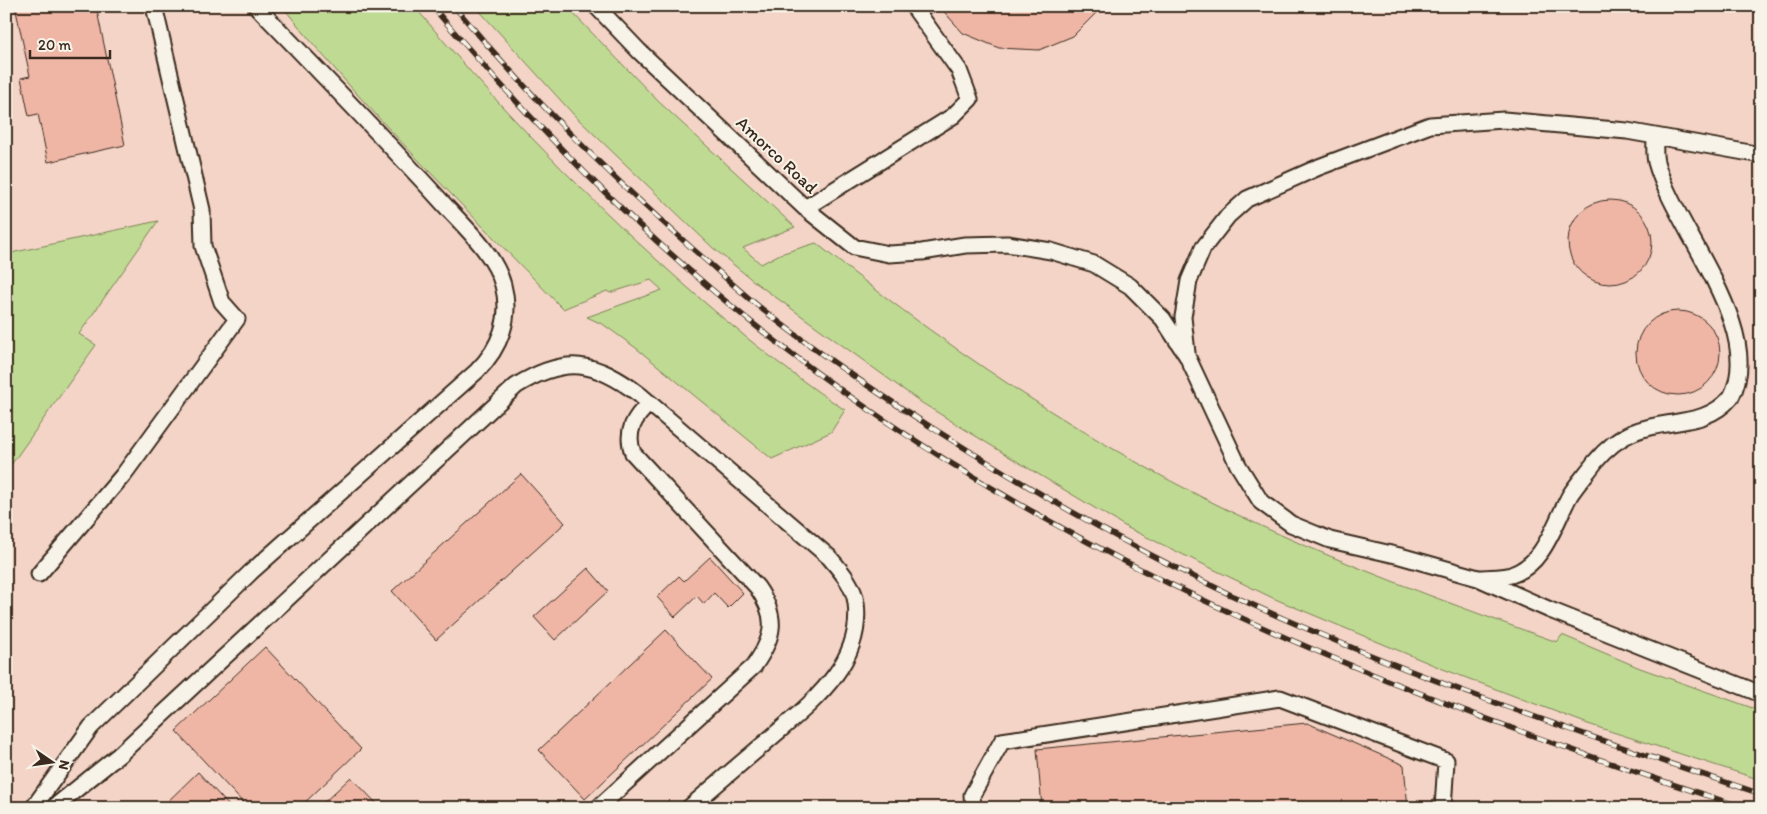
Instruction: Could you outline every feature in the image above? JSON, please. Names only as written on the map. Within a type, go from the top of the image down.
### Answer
[{"type":"lane","points":[[39,574],[124,474],[237,319],[222,302],[203,246],[202,210],[154,6]]},
{"type":"lane","points":[[34,808],[91,727],[251,572],[487,362],[492,357],[503,330],[507,307],[503,284],[493,262],[428,187],[256,6]]},
{"type":"lane","name":"Amorco Road","points":[[596,6],[646,57],[805,208],[854,247],[890,254],[922,252],[965,245],[1007,244],[1051,251],[1094,264],[1130,286],[1163,318],[1188,356]]},
{"type":"lane","points":[[805,208],[953,116],[970,99],[960,70],[913,6]]},
{"type":"lane","points":[[1761,156],[1627,130],[1504,120],[1430,125],[1319,167],[1247,199],[1228,216],[1203,248],[1189,281],[1183,317],[1188,356],[1238,465],[1261,502],[1291,524],[1330,540],[1400,556],[1478,578],[1550,610],[1761,694]]},
{"type":"lane","points":[[1478,578],[1511,576],[1530,564],[1542,548],[1571,494],[1599,457],[1620,439],[1635,431],[1701,418],[1717,411],[1739,387],[1746,358],[1742,331],[1721,282],[1692,234],[1664,180],[1656,161],[1655,136]]},
{"type":"lane","points":[[53,808],[119,755],[516,386],[535,374],[556,367],[585,366],[616,377],[650,403],[829,557],[846,578],[856,601],[856,632],[846,658],[818,698],[689,808]]},
{"type":"lane","points":[[598,808],[754,666],[765,650],[771,635],[772,619],[768,602],[757,587],[633,453],[629,443],[633,420],[650,403]]},
{"type":"lane","points":[[973,808],[972,795],[1002,741],[1280,698],[1446,761],[1444,808]]},
{"type":"shaded area","points":[[6,6],[1761,6],[1761,808],[6,808]]},
{"type":"green space","points":[[282,6],[414,6],[471,73],[531,137],[593,200],[657,260],[748,339],[796,376],[845,410],[831,432],[772,459],[636,348],[604,325],[587,317],[662,290],[651,280],[610,293],[607,291],[563,309],[384,123]]},
{"type":"green space","points":[[475,6],[566,6],[659,102],[795,227],[743,248],[761,264],[780,254],[816,243],[929,329],[1047,409],[1108,446],[1234,513],[1299,543],[1459,607],[1557,642],[1562,635],[1640,668],[1761,711],[1761,780],[1588,724],[1443,669],[1275,599],[1128,528],[1018,462],[922,403],[756,283],[713,248],[574,115]]},
{"type":"green space","points":[[158,221],[79,334],[96,345],[6,472],[6,230],[11,253]]},
{"type":"building","points":[[15,6],[96,6],[125,145],[48,162],[38,114],[29,116],[21,78],[30,76]]},
{"type":"building","points":[[939,6],[1103,6],[1073,36],[1039,50],[999,48],[963,33]]},
{"type":"building","points":[[1610,200],[1626,203],[1640,212],[1649,226],[1652,242],[1649,258],[1640,272],[1626,281],[1610,284],[1594,281],[1580,272],[1571,258],[1568,242],[1571,226],[1580,212],[1594,203]]},
{"type":"building","points":[[1678,311],[1694,314],[1708,323],[1717,337],[1720,353],[1717,369],[1708,383],[1694,392],[1678,395],[1662,392],[1648,383],[1639,369],[1636,353],[1639,337],[1648,323],[1662,314]]},
{"type":"building","points":[[521,474],[565,523],[436,640],[392,591]]},
{"type":"building","points":[[710,557],[743,593],[728,608],[714,593],[704,604],[697,596],[675,617],[657,597],[679,576],[684,581]]},
{"type":"building","points":[[588,568],[608,591],[555,640],[534,617]]},
{"type":"building","points":[[666,630],[712,679],[585,799],[539,750]]},
{"type":"building","points":[[265,647],[361,749],[299,808],[248,808],[176,731]]},
{"type":"building","points":[[1307,723],[1404,765],[1408,808],[1042,808],[1037,749]]},
{"type":"building","points":[[198,772],[231,808],[161,808]]},
{"type":"building","points":[[351,777],[380,807],[318,808]]},
{"type":"railway","points":[[432,6],[507,92],[586,174],[627,214],[712,290],[756,326],[867,409],[984,483],[1104,551],[1228,612],[1355,667],[1484,718],[1745,808]]},
{"type":"railway","points":[[454,6],[510,71],[600,163],[662,222],[751,300],[790,331],[890,401],[1004,472],[1152,556],[1229,594],[1359,651],[1492,702],[1761,794]]}]
